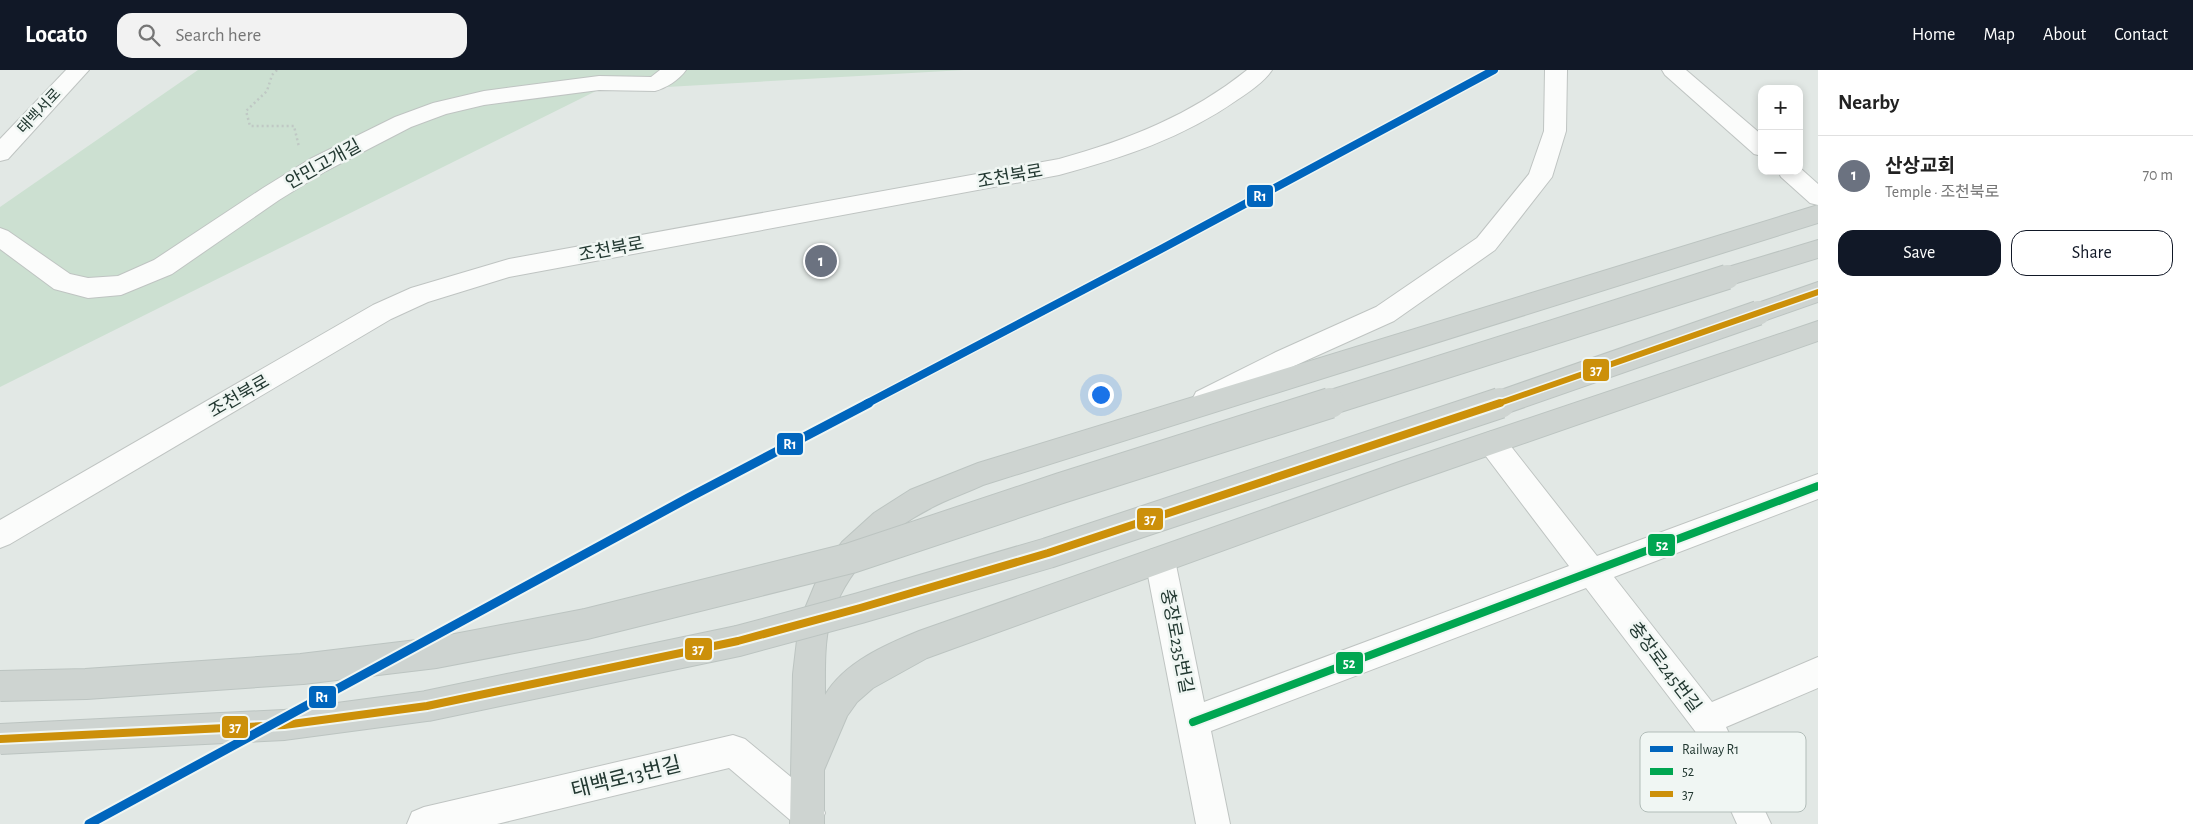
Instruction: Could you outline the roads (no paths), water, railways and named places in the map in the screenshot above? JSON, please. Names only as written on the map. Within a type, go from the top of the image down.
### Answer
[{"type":"main road","points":[[808,819],[809,674],[814,622],[832,580],[852,551],[884,522],[928,496],[978,475],[1818,214]]},
{"type":"main road","points":[[0,686],[105,683],[302,669],[435,653],[605,619],[851,558],[1079,482],[1818,249]]},
{"type":"main road","points":[[0,740],[284,725],[427,706],[738,641],[860,608],[1048,553],[1532,392],[1818,292]]},
{"type":"main road","points":[[809,774],[821,735],[845,692],[877,668],[919,646],[1492,443],[1818,331]]},
{"type":"street","name":"태백서로","points":[[0,153],[78,70]]},
{"type":"street","name":"안민고개길","points":[[0,237],[63,282],[88,288],[121,286],[163,268],[270,194],[318,165],[403,122],[440,108],[484,98],[599,83],[655,84],[675,70]]},
{"type":"street","name":"조천북로","points":[[0,535],[382,312],[420,295],[509,268],[1059,167],[1096,158],[1128,147],[1182,124],[1235,92],[1260,70]]},
{"type":"street","points":[[1182,412],[1285,359],[1385,314],[1486,244],[1540,177],[1556,131],[1556,70]]},
{"type":"street","points":[[1673,70],[1758,144]]},
{"type":"street","points":[[1793,175],[1818,197]]},
{"type":"street","name":"충장로245번길","points":[[1492,443],[1706,720],[1712,732]]},
{"type":"street","points":[[1193,722],[1818,486]]},
{"type":"street","name":"충장로235번길","points":[[1160,560],[1213,824]]},
{"type":"street","points":[[1706,720],[1818,672]]},
{"type":"street","name":"태백로13번길","points":[[424,824],[574,790],[732,751],[808,819]]},
{"type":"street","name":"충장로245번길","points":[[1748,812],[1754,824]]},
{"type":"rail line","name":"R1","points":[[89,824],[688,498],[1163,248],[1494,70]]},
{"type":"place","name":"산상교회","points":[[821,261]]}]
